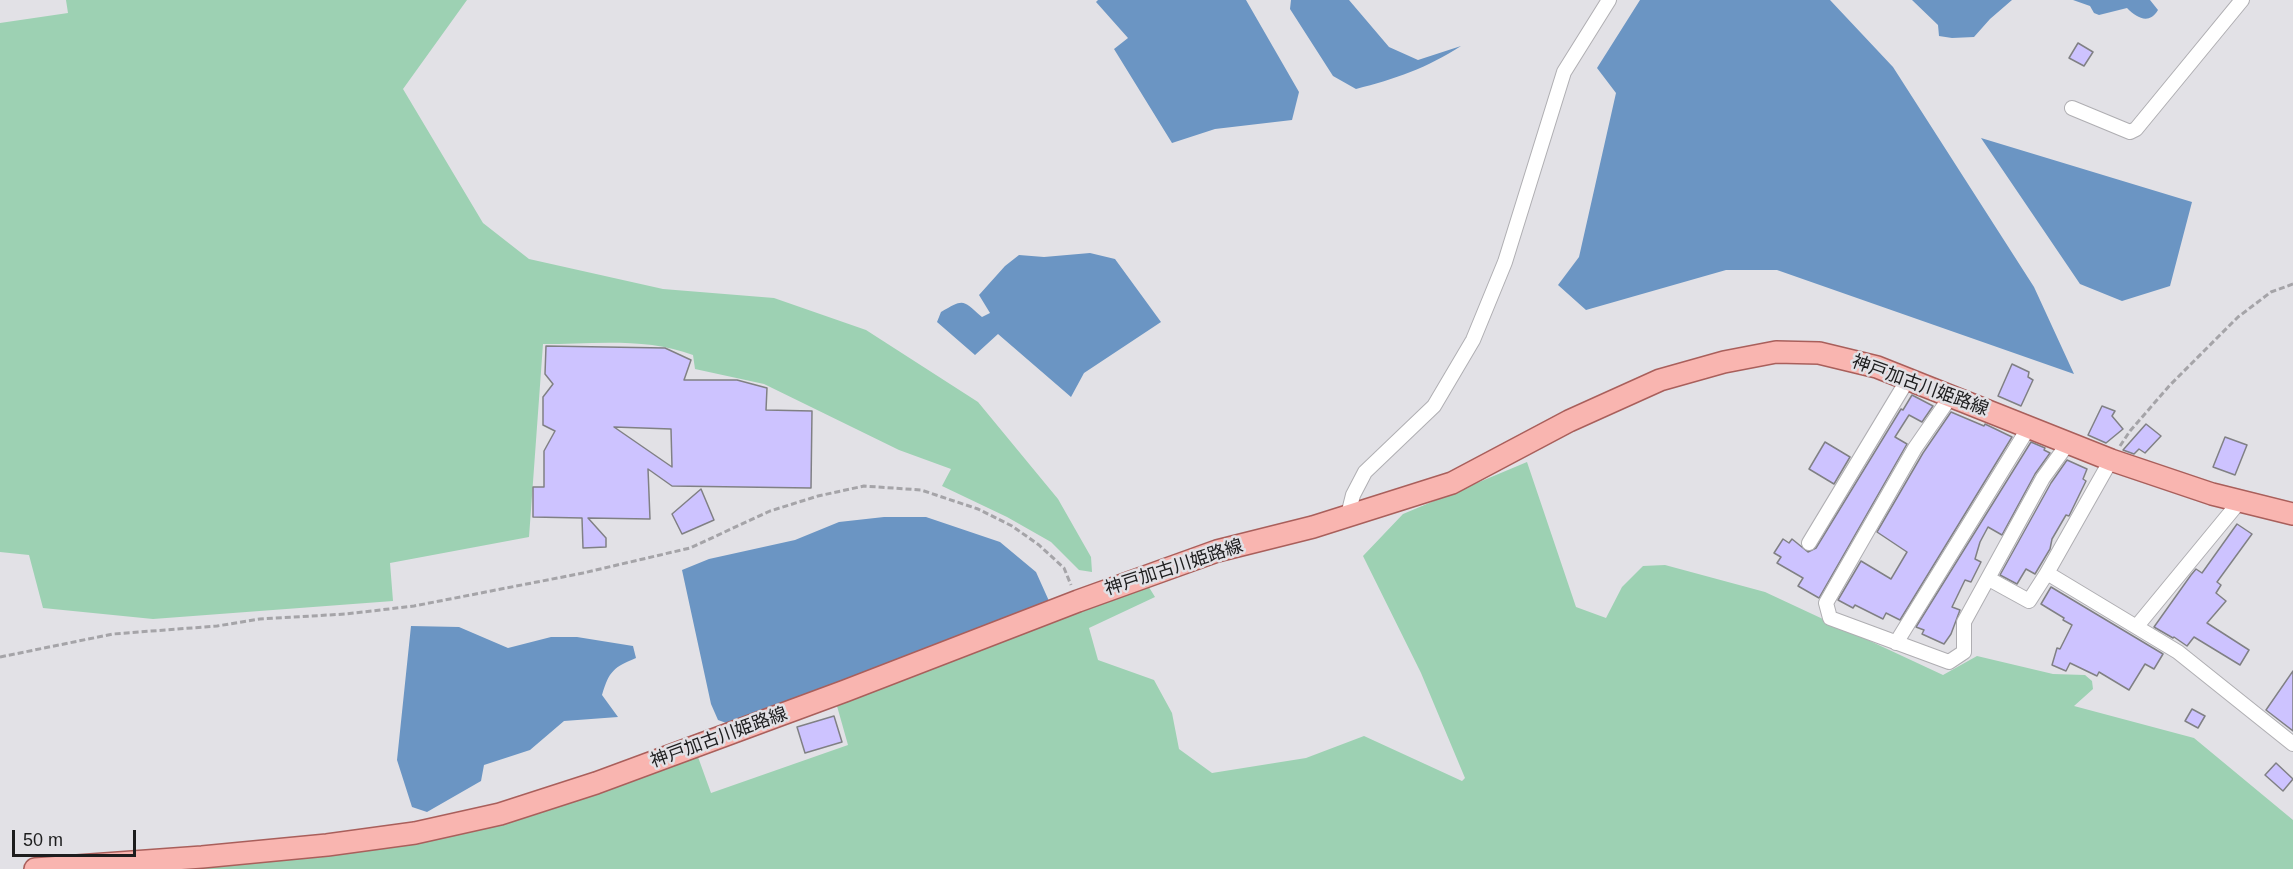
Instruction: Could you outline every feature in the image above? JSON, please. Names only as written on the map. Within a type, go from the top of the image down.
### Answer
[{"type":"main road","name":"神戸加古川姫路線","points":[[35,869],[327,845],[415,833],[500,814],[596,783],[845,691],[1078,601],[1217,551],[1313,527],[1452,483],[1569,421],[1660,380],[1724,362],[1776,352],[1819,352],[1877,367],[2111,460],[2212,494],[2293,514]]},
{"type":"street","points":[[1348,515],[1353,495],[1365,472],[1434,406],[1473,340],[1505,262],[1564,72],[1609,0]]},
{"type":"street","points":[[2072,108],[2130,132],[2136,129],[2242,0]]},
{"type":"street","points":[[1809,543],[1908,379]]},
{"type":"street","points":[[1951,396],[1915,448],[1826,603],[1830,618],[1949,662],[1964,652],[1964,622],[2043,478],[2069,442]]},
{"type":"street","points":[[1896,643],[2029,427]]},
{"type":"street","points":[[1989,579],[2029,601],[2111,460]]},
{"type":"street","points":[[2137,626],[2240,501]]},
{"type":"street","points":[[2047,573],[2178,652],[2293,744]]},
{"type":"path","points":[[2111,460],[2130,431],[2170,385],[2238,317],[2271,292],[2293,284]]},
{"type":"path","points":[[0,657],[113,634],[414,606],[561,578],[690,548],[770,511],[818,496],[864,486],[921,490],[978,509],[1012,526],[1040,545],[1064,568],[1078,601]]},
{"type":"green space","points":[[66,0],[467,0],[403,89],[483,223],[529,259],[663,289],[774,298],[866,330],[978,402],[1058,499],[1091,557],[1092,572],[1079,570],[1051,542],[1007,517],[942,486],[951,469],[899,450],[764,384],[695,369],[693,355],[675,349],[619,343],[543,344],[529,537],[390,563],[393,601],[153,619],[43,608],[29,555],[0,552],[0,23],[68,13]]},
{"type":"green space","points":[[1527,462],[1576,607],[1606,618],[1622,587],[1643,566],[1665,565],[1765,592],[1943,675],[1977,656],[2053,674],[2085,675],[2092,681],[2093,689],[2074,706],[2194,738],[2293,820],[2293,869],[164,869],[383,848],[525,816],[698,757],[711,793],[848,745],[837,706],[1147,584],[1155,597],[1089,628],[1098,660],[1154,680],[1172,713],[1179,749],[1212,773],[1306,758],[1364,736],[1462,781],[1465,778],[1421,673],[1363,556],[1403,514]]},
{"type":"water","points":[[1098,0],[1246,0],[1299,92],[1292,120],[1215,129],[1172,143],[1114,49],[1128,38],[1096,2]]},
{"type":"water","points":[[1291,0],[1349,0],[1389,47],[1418,60],[1461,46],[1436,61],[1410,72],[1356,89],[1333,76],[1290,9]]},
{"type":"water","points":[[1640,0],[1830,0],[1893,67],[2034,287],[2074,374],[1777,270],[1726,270],[1586,310],[1558,285],[1579,257],[1616,93],[1597,68]]},
{"type":"water","points":[[1912,0],[2012,0],[1974,37],[1952,38],[1939,36],[1938,25]]},
{"type":"water","points":[[2073,0],[2150,0],[2158,10],[2147,19],[2135,15],[2127,8],[2099,15],[2094,13],[2090,6]]},
{"type":"water","points":[[1981,138],[2192,202],[2170,286],[2122,301],[2080,284]]},
{"type":"water","points":[[1090,253],[1115,259],[1161,322],[1084,373],[1071,397],[998,334],[975,355],[937,322],[941,312],[959,303],[967,304],[982,317],[990,313],[979,295],[1005,266],[1019,255],[1044,257]]},
{"type":"water","points":[[884,517],[926,517],[1000,542],[1036,572],[1049,601],[729,724],[718,720],[711,704],[682,570],[709,559],[795,540],[839,522]]},
{"type":"water","points":[[411,626],[459,627],[508,648],[551,637],[577,637],[633,646],[636,658],[613,671],[602,695],[618,717],[564,721],[530,750],[484,765],[481,781],[427,812],[412,807],[397,760]]},
{"type":"building","points":[[2078,43],[2093,52],[2084,66],[2069,58]]},
{"type":"building","points":[[546,346],[665,348],[691,360],[684,380],[737,380],[767,388],[766,410],[812,411],[811,488],[672,486],[648,469],[650,519],[588,518],[606,538],[606,547],[583,548],[582,518],[533,517],[533,487],[544,487],[544,451],[555,431],[543,425],[543,397],[553,384],[545,374]],"holes":[[[614,427],[671,429],[672,467]]]},
{"type":"building","points":[[2012,364],[2029,372],[2028,377],[2033,380],[2021,406],[1998,396]]},
{"type":"building","points":[[1912,395],[1933,406],[1922,422],[1909,415],[1895,437],[1907,444],[1819,598],[1798,586],[1803,578],[1777,563],[1781,557],[1774,553],[1783,539],[1789,543],[1792,539],[1808,552],[1816,548],[1901,409],[1903,410]]},
{"type":"building","points":[[2102,406],[2115,411],[2112,416],[2123,429],[2106,443],[2088,435]]},
{"type":"building","points":[[1951,412],[2012,437],[1900,620],[1886,613],[1883,619],[1855,605],[1853,608],[1838,600],[1861,561],[1891,579],[1907,552],[1877,532],[1923,453]]},
{"type":"building","points":[[2146,424],[2161,436],[2145,453],[2139,449],[2134,454],[2123,450]]},
{"type":"building","points":[[2225,437],[2247,445],[2235,475],[2213,467]]},
{"type":"building","points":[[1825,442],[1850,457],[1834,484],[1809,469]]},
{"type":"building","points":[[2031,442],[2045,448],[2044,450],[2050,453],[2035,474],[2002,535],[1988,527],[1975,559],[1981,562],[1971,582],[1965,580],[1952,607],[1960,610],[1951,634],[1944,644],[1922,634],[1924,630],[1916,627]]},
{"type":"building","points":[[2067,460],[2087,469],[2083,479],[2086,481],[2069,516],[2066,515],[2052,539],[2050,549],[2035,574],[2026,569],[2017,584],[2000,575],[2051,483]]},
{"type":"building","points":[[701,489],[714,520],[682,534],[672,514]]},
{"type":"building","points":[[2237,524],[2252,534],[2217,582],[2221,585],[2216,593],[2226,601],[2207,623],[2249,650],[2240,665],[2194,637],[2187,646],[2154,627],[2191,575],[2196,569],[2202,573]]},
{"type":"building","points":[[2051,587],[2163,654],[2154,669],[2145,664],[2129,690],[2099,672],[2097,676],[2070,663],[2066,671],[2052,665],[2057,648],[2060,649],[2072,625],[2041,604]]},
{"type":"building","points":[[2293,671],[2293,731],[2266,710]]},
{"type":"building","points":[[2192,709],[2205,716],[2198,728],[2185,721]]},
{"type":"building","points":[[834,716],[842,742],[805,753],[797,727]]},
{"type":"building","points":[[2276,763],[2293,779],[2283,791],[2265,775]]}]
